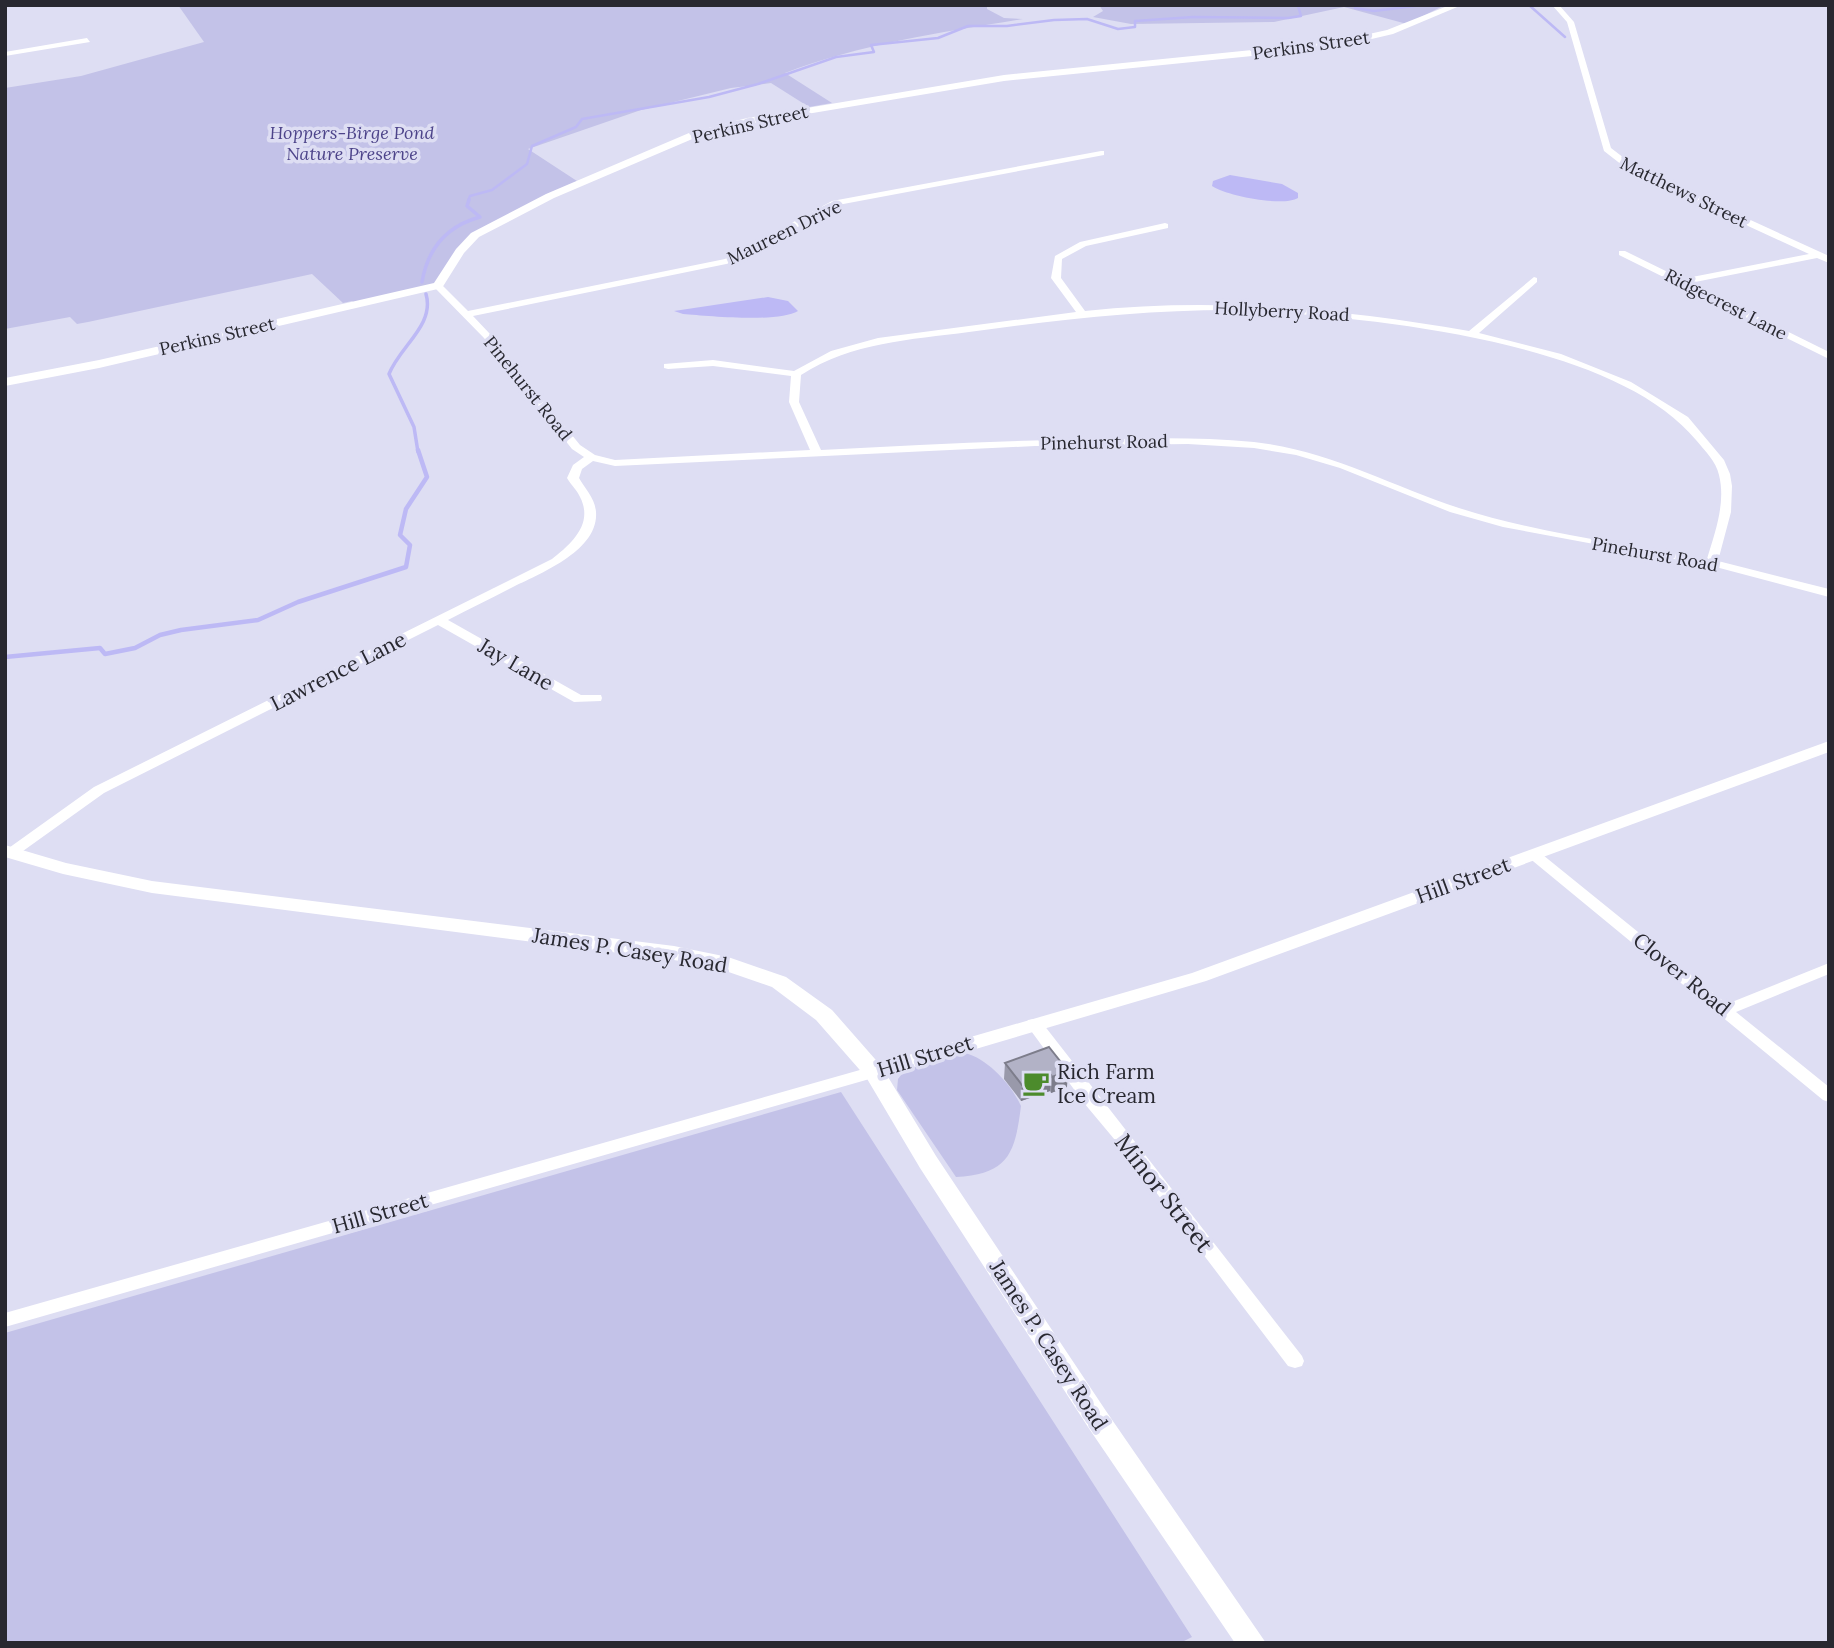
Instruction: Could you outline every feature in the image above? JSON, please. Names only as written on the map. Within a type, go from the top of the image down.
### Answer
[{"type":"main road","name":"James P. Casey Road","points":[[8,852],[152,887],[557,937],[721,962],[779,982],[824,1015],[874,1072],[928,1162],[1097,1419],[1252,1643]]},
{"type":"street","name":"Perkins Street","points":[[5,382],[99,364],[438,286],[460,251],[475,235],[550,196],[693,135],[747,121],[1004,78],[1333,45],[1390,32],[1458,5]]},
{"type":"street","name":"Matthews Street","points":[[1555,5],[1570,22],[1609,153],[1634,170],[1829,260]]},
{"type":"street","points":[[5,54],[88,40]]},
{"type":"street","name":"Maureen Drive","points":[[467,314],[728,261],[835,203],[1101,152]]},
{"type":"street","points":[[1082,313],[1056,278],[1058,258],[1083,244],[1165,226]]},
{"type":"street","name":"Ridgecrest Lane","points":[[1622,253],[1829,356]]},
{"type":"street","points":[[1681,282],[1817,255]]},
{"type":"street","points":[[1472,334],[1534,280]]},
{"type":"street","name":"Pinehurst Road","points":[[438,286],[502,353],[576,447],[592,457],[615,464],[1035,443],[1188,441],[1254,444],[1297,452],[1344,466],[1454,510],[1507,525],[1712,563],[1829,593]]},
{"type":"street","name":"Hollyberry Road","points":[[796,374],[812,361],[836,351],[872,343],[1082,313],[1188,306],[1321,310],[1472,334],[1564,359],[1631,386],[1675,413],[1705,440],[1721,463],[1727,487],[1725,512],[1712,563]]},
{"type":"street","points":[[668,366],[713,363],[796,374],[794,402],[817,454]]},
{"type":"street","name":"Lawrence Lane","points":[[8,852],[99,790],[556,561],[582,540],[589,527],[587,499],[573,478],[577,467],[592,457]]},
{"type":"street","name":"Jay Lane","points":[[439,620],[579,699],[596,698]]},
{"type":"street","name":"Hill Street","points":[[5,1320],[1199,977],[1828,746]]},
{"type":"street","name":"Clover Road","points":[[1533,854],[1829,1096]]},
{"type":"street","points":[[1727,1010],[1829,968]]},
{"type":"street","name":"Minor Street","points":[[1034,1024],[1295,1361]]},
{"type":"green space","name":"Hoppers-Birge Pond Nature Preserve","points":[[178,5],[987,5],[987,9],[1004,18],[1023,19],[873,47],[785,73],[832,103],[809,107],[771,83],[731,88],[641,110],[528,149],[580,183],[475,235],[438,286],[356,304],[352,301],[343,303],[312,274],[77,324],[70,317],[5,329],[5,88],[81,76],[204,42]]},
{"type":"green space","points":[[1099,5],[1445,5],[1407,24],[1344,7],[1274,22],[1131,24],[1093,17],[1103,11]]},
{"type":"green space","points":[[965,1053],[998,1073],[1021,1106],[1016,1136],[1006,1158],[988,1171],[956,1177],[897,1090],[898,1079],[905,1070]]},
{"type":"green space","points":[[841,1092],[1192,1637],[1180,1643],[5,1643],[5,1333]]},
{"type":"shaded area","points":[[1230,175],[1282,184],[1298,193],[1298,198],[1280,201],[1255,199],[1212,186],[1213,181]]},
{"type":"shaded area","points":[[768,297],[788,301],[798,311],[775,317],[743,318],[674,311]]},
{"type":"building","points":[[1049,1047],[1068,1071],[1022,1085],[1005,1063]]},
{"type":"waterway","points":[[468,201],[470,196],[492,190],[527,164],[532,146],[576,127],[582,119],[709,97],[758,84],[836,57],[874,52],[871,45],[938,38],[968,26],[1007,26],[1087,19],[1118,29],[1135,27],[1135,21],[1193,17],[1288,18],[1301,16],[1298,6],[1356,5],[1355,8],[1374,11],[1423,5]]},
{"type":"waterway","points":[[1529,5],[1565,37]]},
{"type":"waterway","points":[[422,282],[429,258],[441,240],[458,226],[480,217],[467,206],[469,200]]},
{"type":"waterway","points":[[418,452],[414,427],[389,374],[426,316],[426,294]]},
{"type":"waterway","points":[[5,657],[100,648],[105,654],[135,648],[160,635],[181,630],[258,620],[298,602],[406,567],[410,545],[400,535],[406,509],[427,477],[418,450]]},
{"type":"place","name":"Rich Farm Ice Cream","points":[[1036,1083]]}]
